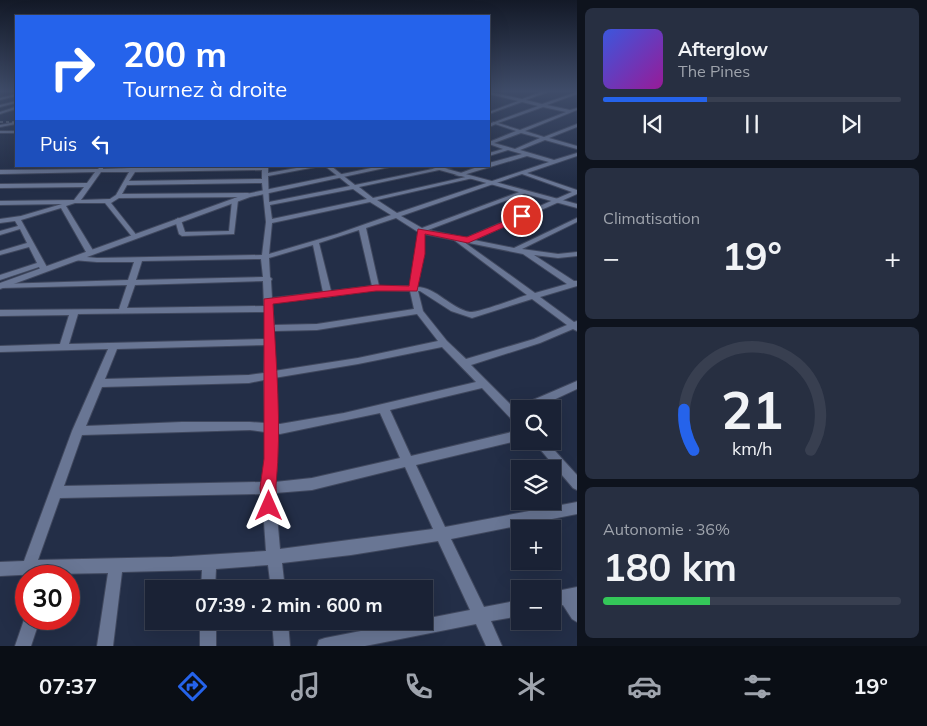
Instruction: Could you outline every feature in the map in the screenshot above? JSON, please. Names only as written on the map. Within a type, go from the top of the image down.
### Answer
[{"type":"street","points":[[490,143],[545,121]]},
{"type":"street","points":[[0,126],[15,123]]},
{"type":"street","points":[[491,124],[577,148]]},
{"type":"street","points":[[490,155],[563,132],[577,125]]},
{"type":"street","points":[[0,132],[15,132]]},
{"type":"street","points":[[563,132],[570,133]]},
{"type":"street","points":[[490,143],[555,162]]},
{"type":"street","points":[[490,165],[528,153]]},
{"type":"street","points":[[76,258],[265,257],[316,243],[577,154]]},
{"type":"street","points":[[568,157],[577,160]]},
{"type":"street","points":[[0,172],[134,168],[265,176],[314,167]]},
{"type":"street","points":[[328,167],[372,200],[421,231],[524,252],[558,256],[577,254]]},
{"type":"street","points":[[125,183],[265,176],[340,176],[386,167]]},
{"type":"street","points":[[432,167],[577,206]]},
{"type":"street","points":[[268,204],[453,167]]},
{"type":"street","points":[[458,174],[483,167]]},
{"type":"street","points":[[0,232],[77,201],[101,168]]},
{"type":"street","points":[[118,196],[134,168]]},
{"type":"street","points":[[523,172],[577,192]]},
{"type":"street","points":[[0,278],[76,258],[248,196],[265,176]]},
{"type":"street","points":[[265,176],[269,222],[265,257],[270,328],[269,374],[272,459],[268,488],[270,524],[277,580]]},
{"type":"street","points":[[269,222],[470,178]]},
{"type":"street","points":[[0,186],[88,185]]},
{"type":"street","points":[[421,231],[524,192]]},
{"type":"street","points":[[468,240],[577,192]]},
{"type":"street","points":[[0,202],[107,201],[118,196],[144,199],[248,196]]},
{"type":"street","points":[[178,220],[182,234],[232,233],[235,200]]},
{"type":"street","points":[[107,201],[135,237]]},
{"type":"street","points":[[63,207],[90,252]]},
{"type":"street","points":[[515,250],[577,220]]},
{"type":"street","points":[[0,221],[19,223]]},
{"type":"street","points":[[19,223],[42,267]]},
{"type":"street","points":[[362,227],[376,288]]},
{"type":"street","points":[[421,231],[420,254],[414,289],[419,311],[444,343],[485,384],[511,406]]},
{"type":"street","points":[[452,237],[497,267],[533,296],[576,326]]},
{"type":"street","points":[[316,243],[328,295]]},
{"type":"street","points":[[0,252],[30,244]]},
{"type":"street","points":[[524,252],[575,284]]},
{"type":"street","points":[[122,311],[139,259]]},
{"type":"street","points":[[0,286],[42,267]]},
{"type":"street","points":[[0,286],[268,280]]},
{"type":"street","points":[[0,313],[122,311],[268,305],[376,288],[427,290],[454,309],[472,315],[575,284]]},
{"type":"street","points":[[270,328],[317,327],[419,311]]},
{"type":"street","points":[[64,347],[74,312]]},
{"type":"street","points":[[465,363],[537,341],[576,326]]},
{"type":"street","points":[[0,349],[269,342]]},
{"type":"street","points":[[97,383],[249,379],[269,374],[358,361],[444,343]]},
{"type":"street","points":[[30,565],[78,431],[114,345]]},
{"type":"street","points":[[78,431],[182,427],[293,428],[485,384]]},
{"type":"street","points":[[546,400],[577,385]]},
{"type":"street","points":[[383,408],[409,460],[494,646]]},
{"type":"street","points":[[57,492],[268,488],[312,484],[511,437]]},
{"type":"street","points":[[547,450],[577,484]]},
{"type":"street","points":[[80,568],[275,557],[442,533],[577,508]]},
{"type":"street","points":[[208,580],[209,562]]},
{"type":"street","points":[[105,646],[116,565]]},
{"type":"street","points":[[0,569],[15,568]]},
{"type":"street","points":[[566,597],[577,614]]},
{"type":"street","points":[[325,646],[511,610]]},
{"type":"street","points":[[23,646],[28,630]]},
{"type":"street","points":[[208,630],[208,646]]},
{"type":"street","points":[[281,630],[282,646]]},
{"type":"railway","points":[[0,122],[15,122]]},
{"type":"route","points":[[269,506],[268,488],[272,459],[268,302],[376,288],[398,287],[414,289],[420,254],[421,231],[468,240],[522,216]]}]
